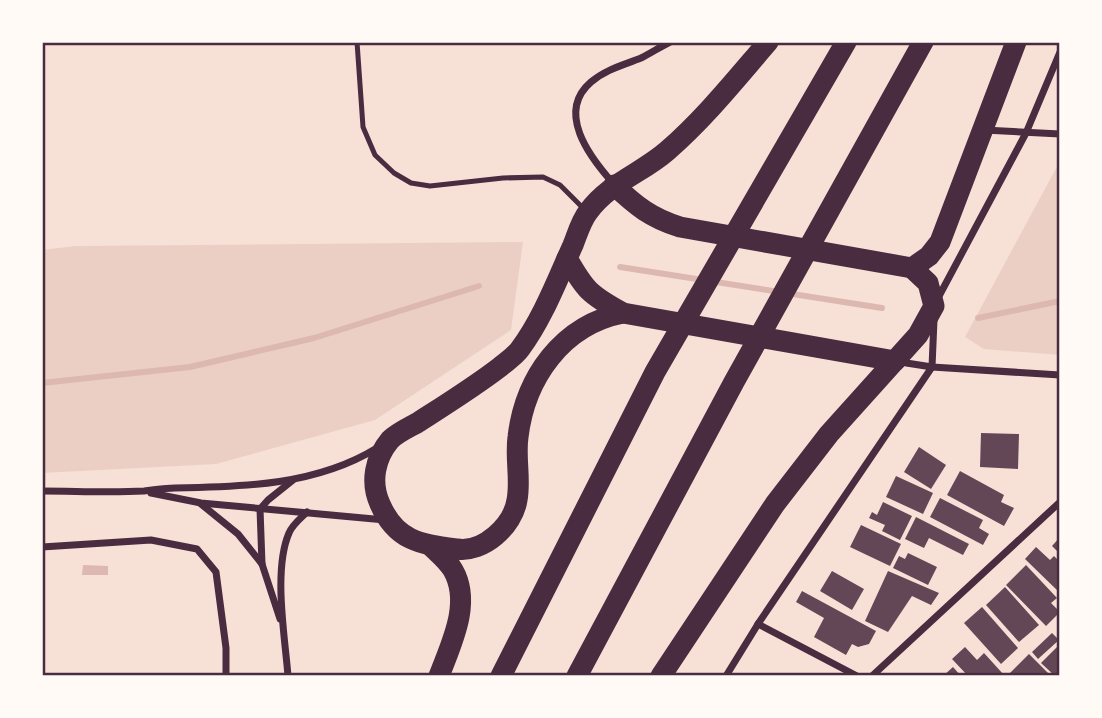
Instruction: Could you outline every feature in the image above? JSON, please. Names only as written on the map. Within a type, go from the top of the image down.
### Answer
[{"type":"highway","points":[[623,313],[604,316],[568,338],[538,371],[529,391],[518,435],[517,502],[511,517],[499,532],[484,544],[464,550],[421,544],[400,534],[387,520],[378,499],[374,478],[377,461],[391,439],[481,382],[519,352],[538,322],[587,212],[614,185],[665,153],[706,114],[768,42]]},
{"type":"highway","points":[[501,676],[655,372],[846,42]]},
{"type":"highway","points":[[577,676],[734,382],[923,42]]},
{"type":"highway","points":[[912,268],[929,256],[940,242],[1016,42]]},
{"type":"highway","points":[[614,185],[634,204],[657,220],[680,227],[912,268],[928,283],[934,306],[918,335],[829,434],[775,504],[661,676]]},
{"type":"highway","points":[[567,258],[584,287],[601,301],[623,313],[895,361]]},
{"type":"highway","points":[[431,546],[453,570],[461,593],[457,628],[439,676]]},
{"type":"street","points":[[614,185],[582,144],[576,122],[579,99],[591,82],[608,71],[641,58],[670,42]]},
{"type":"street","points":[[726,676],[758,624],[932,367],[934,306],[1026,133],[1060,52]]},
{"type":"street","points":[[984,130],[1060,134]]},
{"type":"street","points":[[895,361],[932,367],[1060,375]]},
{"type":"street","points":[[42,491],[143,491],[293,480],[356,461],[391,439]]},
{"type":"street","points":[[282,624],[262,564],[260,509],[268,499],[293,480]]},
{"type":"street","points":[[143,491],[201,503],[387,520]]},
{"type":"street","points":[[872,676],[1060,502]]},
{"type":"street","points":[[201,503],[239,534],[262,564]]},
{"type":"street","points":[[288,676],[282,624],[282,558],[289,531],[307,512]]},
{"type":"street","points":[[42,547],[151,540],[197,549],[216,572],[226,648],[226,676]]},
{"type":"street","points":[[758,624],[858,676]]},
{"type":"lane","points":[[358,42],[363,127],[375,155],[394,173],[411,183],[430,186],[503,178],[543,177],[560,185],[587,212]]},
{"type":"shaded area","points":[[1060,161],[1060,355],[984,349],[965,337]]},
{"type":"shaded area","points":[[523,242],[511,330],[375,420],[216,464],[42,473],[42,250],[75,246]]},
{"type":"shaded area","points":[[83,565],[108,566],[108,575],[82,575]]},
{"type":"building","points":[[981,433],[1019,434],[1018,469],[980,467]]},
{"type":"building","points":[[919,447],[946,465],[931,489],[904,472]]},
{"type":"building","points":[[960,471],[1004,495],[1001,502],[1014,508],[1004,526],[947,495]]},
{"type":"building","points":[[896,476],[933,493],[923,514],[886,497]]},
{"type":"building","points":[[940,498],[983,520],[979,528],[989,534],[983,545],[930,517]]},
{"type":"building","points":[[883,502],[912,516],[900,540],[882,531],[885,525],[869,518],[872,512],[877,515]]},
{"type":"building","points":[[916,517],[969,544],[963,555],[929,538],[924,548],[905,539]]},
{"type":"building","points":[[861,525],[901,544],[890,566],[850,547]]},
{"type":"building","points":[[1060,537],[1060,554],[1052,546]]},
{"type":"building","points":[[1036,547],[1050,560],[1054,556],[1060,562],[1060,593],[1025,559]]},
{"type":"building","points":[[908,553],[937,567],[928,585],[893,568],[899,556],[905,559]]},
{"type":"building","points":[[1026,565],[1057,598],[1051,603],[1060,612],[1046,626],[1006,585]]},
{"type":"building","points":[[832,571],[864,589],[852,610],[820,591]]},
{"type":"building","points":[[888,571],[939,593],[931,605],[912,596],[888,632],[865,621]]},
{"type":"building","points":[[1005,587],[1039,625],[1019,642],[986,605]]},
{"type":"building","points":[[802,591],[876,631],[869,644],[858,647],[852,644],[846,655],[814,637],[824,618],[796,602]]},
{"type":"building","points":[[982,607],[1018,648],[1001,664],[964,623]]},
{"type":"building","points":[[1052,633],[1059,640],[1038,659],[1032,652]]},
{"type":"building","points":[[1059,645],[1060,676],[1055,676],[1041,663]]},
{"type":"building","points":[[965,647],[977,660],[984,653],[1004,675],[968,676],[952,659]]},
{"type":"building","points":[[1029,654],[1048,673],[1044,676],[1013,676],[1010,673]]},
{"type":"building","points":[[953,667],[961,676],[943,676]]},
{"type":"waterway","points":[[620,267],[882,308]]},
{"type":"waterway","points":[[42,383],[190,367],[314,338],[479,286]]},
{"type":"waterway","points":[[978,318],[1060,301]]}]
